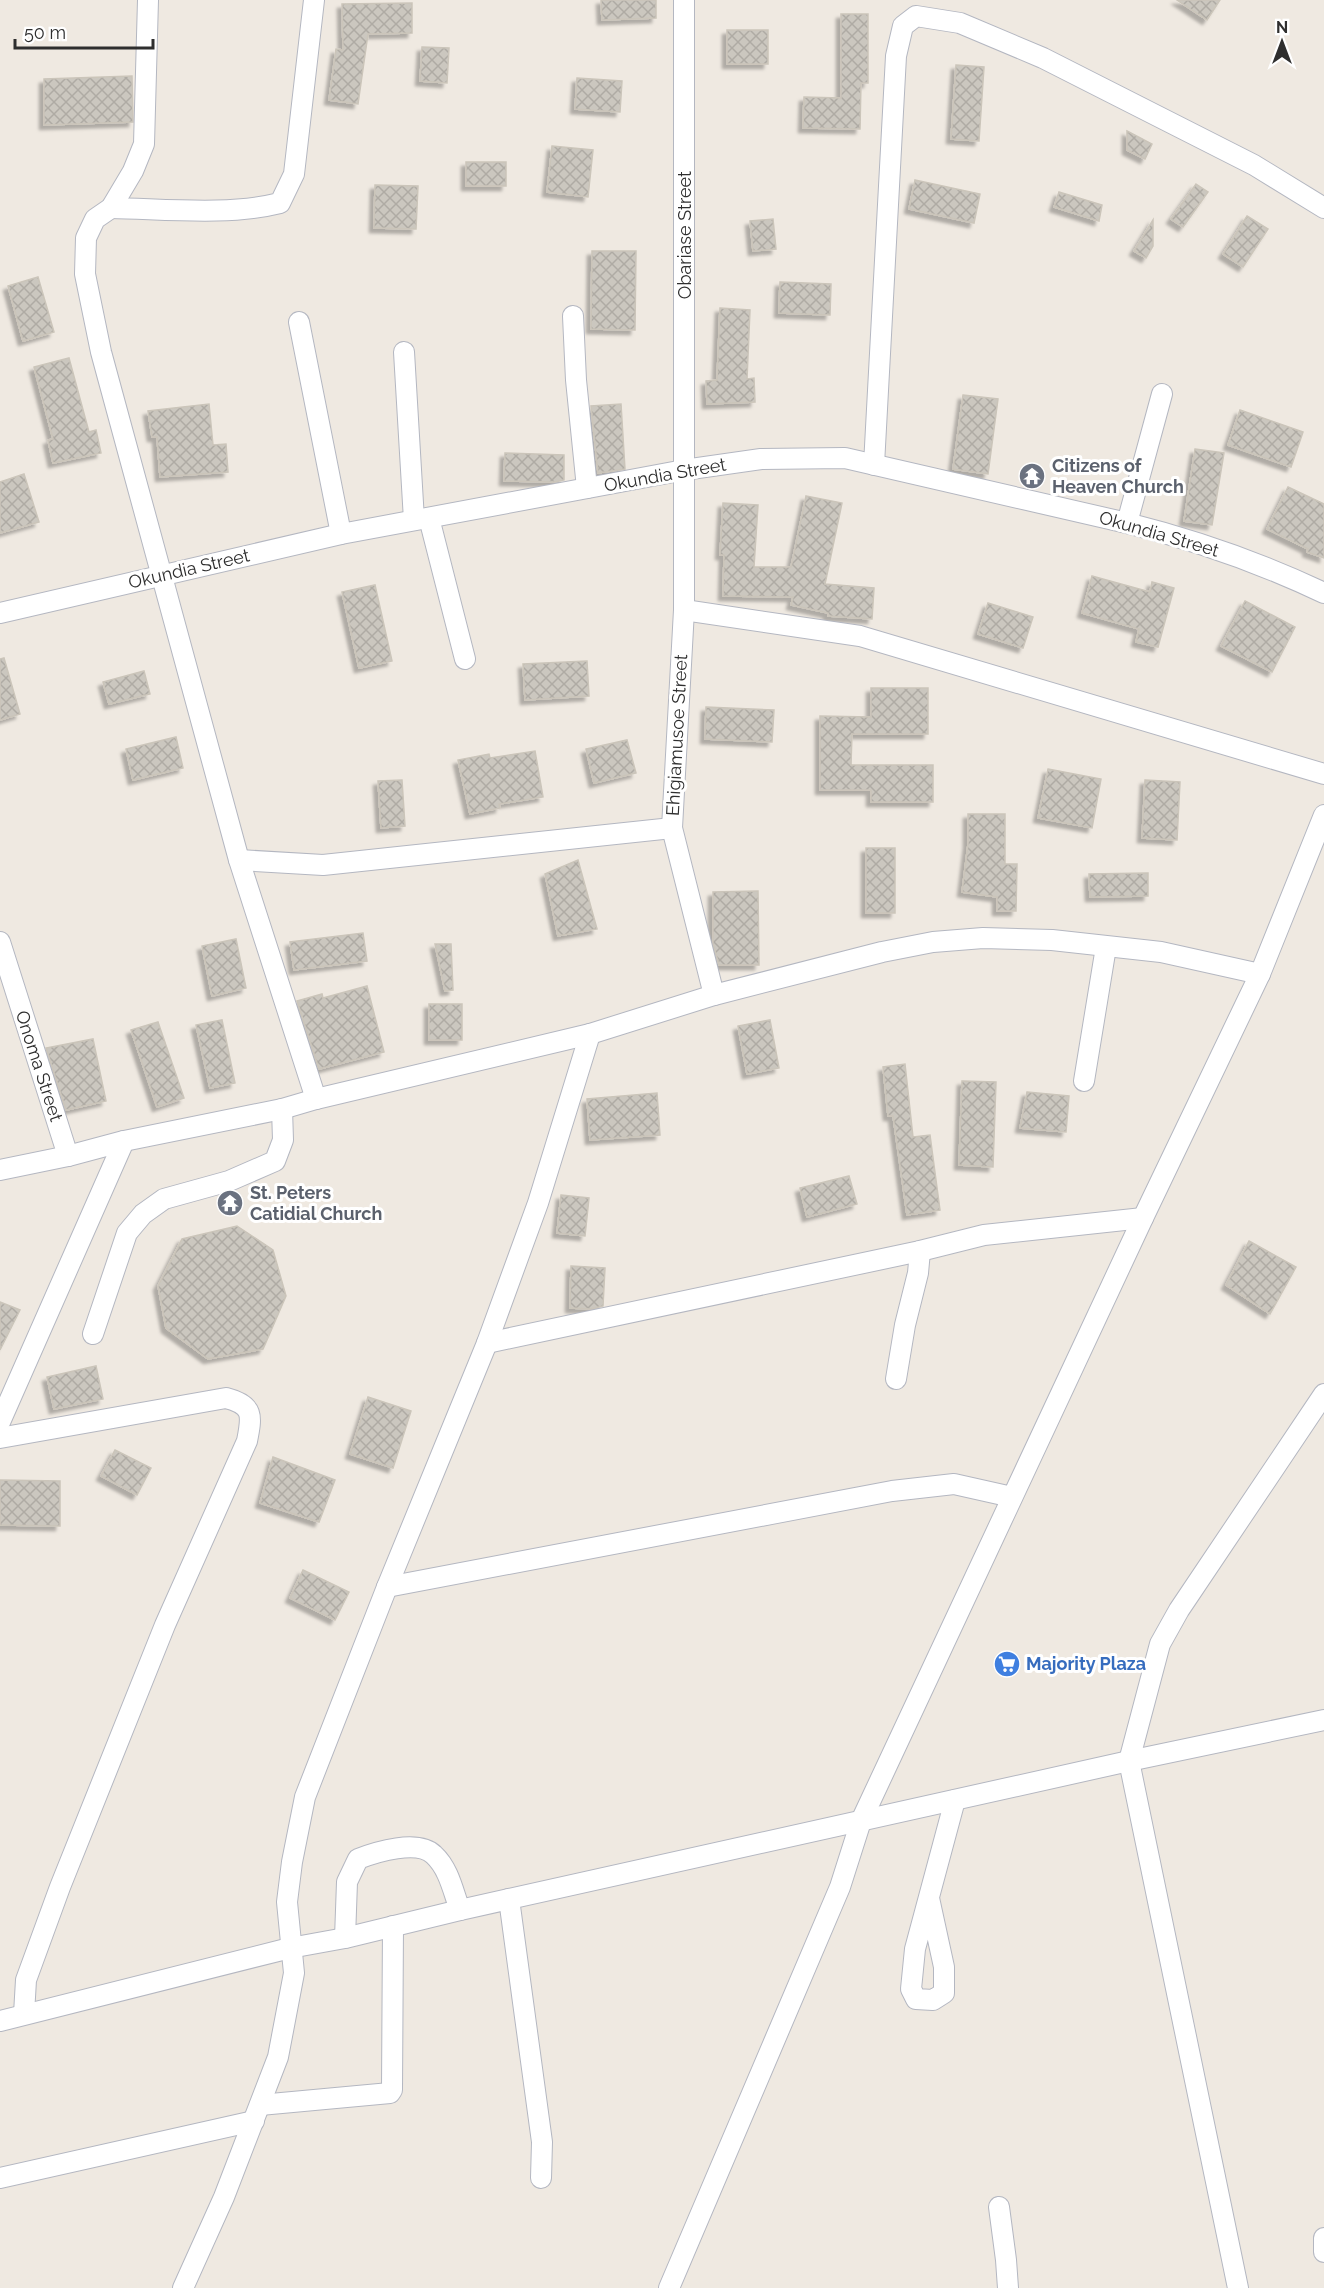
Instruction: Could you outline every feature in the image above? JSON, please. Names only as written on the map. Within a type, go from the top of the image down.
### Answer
[{"type":"street","points":[[148,0],[144,144],[134,171],[111,208],[95,219],[86,238],[85,274],[101,352],[239,860],[316,1099]]},
{"type":"street","points":[[111,208],[230,210],[280,203],[294,174],[314,0]]},
{"type":"street","name":"Obariase Street","points":[[684,0],[684,470]]},
{"type":"street","points":[[874,465],[897,56],[903,26],[916,16],[960,23],[1043,58],[1254,165],[1324,208]]},
{"type":"street","points":[[573,316],[576,380],[587,488]]},
{"type":"street","points":[[299,322],[340,534]]},
{"type":"street","points":[[404,352],[421,519],[465,659]]},
{"type":"street","points":[[1127,523],[1162,394]]},
{"type":"street","name":"Okundia Street","points":[[0,613],[340,534],[684,470],[761,459],[845,458],[1127,523],[1160,531],[1276,570],[1324,593]]},
{"type":"street","name":"Ehigiamusoe Street","points":[[684,470],[684,610],[672,828],[714,995]]},
{"type":"street","points":[[684,610],[860,636],[1324,774]]},
{"type":"street","points":[[669,2288],[840,1887],[861,1821],[1143,1218],[1260,974],[1323,820]]},
{"type":"street","points":[[239,860],[322,865],[672,828]]},
{"type":"street","points":[[0,1170],[68,1156],[124,1141],[282,1109],[590,1034],[714,995],[882,952],[933,942],[983,938],[1052,940],[1161,952],[1260,974]]},
{"type":"street","name":"Onoma Street","points":[[0,942],[68,1156]]},
{"type":"street","points":[[1084,1082],[1106,946]]},
{"type":"street","points":[[183,2288],[224,2197],[278,2057],[294,1973],[287,1902],[292,1862],[305,1797],[387,1587],[487,1343],[538,1203],[590,1034]]},
{"type":"street","points":[[93,1334],[127,1233],[143,1214],[164,1199],[229,1181],[275,1161],[284,1140],[282,1109]]},
{"type":"street","points":[[0,1422],[124,1141]]},
{"type":"street","points":[[487,1343],[920,1251],[984,1235],[1143,1218]]},
{"type":"street","points":[[897,1379],[905,1325],[918,1273],[920,1251]]},
{"type":"street","points":[[1233,2287],[1129,1761],[1160,1644],[1185,1602],[1324,1394]]},
{"type":"street","points":[[0,1438],[226,1398],[239,1401],[247,1407],[251,1419],[247,1441],[165,1625],[60,1887],[26,1980],[24,2014]]},
{"type":"street","points":[[387,1587],[892,1491],[954,1484],[1012,1497]]},
{"type":"street","points":[[0,2021],[290,1947],[345,1938],[508,1899],[1324,1720]]},
{"type":"street","points":[[928,1898],[955,1800]]},
{"type":"street","points":[[345,1938],[347,1882],[358,1859],[381,1850],[413,1848],[433,1854],[447,1874],[460,1910]]},
{"type":"street","points":[[508,1899],[542,2142],[541,2178]]},
{"type":"street","points":[[0,2178],[257,2113],[390,2093],[393,2081],[393,1926]]},
{"type":"street","points":[[999,2207],[1008,2288]]},
{"type":"street","points":[[1324,2238],[1324,2252]]},
{"type":"building","points":[[601,0],[656,0],[656,18],[602,20]]},
{"type":"building","points":[[1177,0],[1220,0],[1207,20]]},
{"type":"building","points":[[412,3],[412,33],[368,34],[358,104],[329,100],[336,49],[343,50],[342,4]]},
{"type":"building","points":[[841,14],[868,14],[868,83],[861,83],[860,129],[803,128],[804,97],[841,98]]},
{"type":"building","points":[[727,30],[768,30],[768,64],[727,64]]},
{"type":"building","points":[[422,47],[449,48],[447,83],[420,81]]},
{"type":"building","points":[[956,65],[984,67],[979,141],[951,139]]},
{"type":"building","points":[[132,76],[133,122],[44,125],[44,79]]},
{"type":"building","points":[[577,78],[622,81],[620,112],[575,109]]},
{"type":"building","points":[[1127,131],[1152,144],[1145,159],[1127,150]]},
{"type":"building","points":[[552,146],[593,150],[588,197],[547,192]]},
{"type":"building","points":[[466,162],[506,162],[506,186],[466,186]]},
{"type":"building","points":[[915,180],[980,194],[974,223],[909,209]]},
{"type":"building","points":[[1196,184],[1208,192],[1183,227],[1171,219]]},
{"type":"building","points":[[375,185],[418,186],[416,229],[374,228]]},
{"type":"building","points":[[1059,192],[1102,205],[1099,221],[1054,207]]},
{"type":"building","points":[[1247,216],[1268,229],[1243,267],[1223,254]]},
{"type":"building","points":[[773,219],[776,249],[753,251],[750,221]]},
{"type":"building","points":[[1153,220],[1153,246],[1146,258],[1134,251]]},
{"type":"building","points":[[592,251],[636,251],[635,330],[591,329]]},
{"type":"building","points":[[38,277],[54,332],[23,341],[8,286]]},
{"type":"building","points":[[780,282],[831,284],[830,315],[779,313]]},
{"type":"building","points":[[720,308],[750,310],[747,379],[754,378],[755,402],[707,404],[706,381],[717,380]]},
{"type":"building","points":[[69,358],[89,432],[96,430],[101,453],[53,463],[48,440],[53,439],[34,367]]},
{"type":"building","points":[[963,395],[998,399],[988,474],[953,469]]},
{"type":"building","points":[[209,404],[213,445],[226,444],[228,472],[160,477],[157,437],[152,437],[148,411]]},
{"type":"building","points":[[621,404],[625,469],[598,473],[591,406]]},
{"type":"building","points":[[1240,410],[1303,432],[1291,467],[1228,445]]},
{"type":"building","points":[[1195,449],[1224,453],[1212,525],[1184,521]]},
{"type":"building","points":[[505,453],[564,455],[564,480],[554,482],[504,481]]},
{"type":"building","points":[[24,474],[39,522],[0,533],[0,482]]},
{"type":"building","points":[[1288,487],[1324,504],[1324,558],[1307,552],[1308,549],[1267,529]]},
{"type":"building","points":[[806,496],[842,503],[825,584],[874,588],[872,619],[828,616],[828,613],[791,605],[793,597],[723,596],[724,555],[720,555],[723,503],[758,505],[754,567],[791,567]]},
{"type":"building","points":[[1092,576],[1150,592],[1152,582],[1174,588],[1158,647],[1136,642],[1139,629],[1082,613]]},
{"type":"building","points":[[375,585],[392,661],[359,668],[342,592]]},
{"type":"building","points":[[1245,601],[1295,627],[1272,672],[1221,646]]},
{"type":"building","points":[[988,603],[1033,617],[1023,648],[978,634]]},
{"type":"building","points":[[4,658],[20,714],[0,720],[0,659]]},
{"type":"building","points":[[587,661],[589,696],[525,700],[523,664]]},
{"type":"building","points":[[144,671],[150,694],[109,704],[103,682]]},
{"type":"building","points":[[871,688],[928,688],[928,734],[852,734],[851,765],[933,765],[933,802],[871,802],[871,790],[820,790],[820,716],[871,717]]},
{"type":"building","points":[[706,707],[774,710],[772,742],[705,739]]},
{"type":"building","points":[[176,737],[183,768],[133,780],[126,749]]},
{"type":"building","points":[[627,740],[636,773],[594,783],[586,749]]},
{"type":"building","points":[[535,751],[543,797],[499,804],[500,808],[470,814],[458,760],[489,754],[490,758]]},
{"type":"building","points":[[1048,769],[1101,779],[1092,828],[1038,818]]},
{"type":"building","points":[[402,780],[405,826],[381,828],[378,781]]},
{"type":"building","points":[[1145,780],[1180,782],[1177,840],[1142,838]]},
{"type":"building","points":[[968,814],[1005,814],[1005,864],[1017,864],[1016,911],[997,911],[997,897],[962,892],[968,844]]},
{"type":"building","points":[[866,848],[895,848],[895,913],[866,913]]},
{"type":"building","points":[[578,860],[597,929],[558,936],[545,874]]},
{"type":"building","points":[[1148,873],[1148,896],[1090,897],[1089,874]]},
{"type":"building","points":[[758,891],[759,965],[719,965],[713,944],[713,892]]},
{"type":"building","points":[[363,933],[367,961],[294,970],[290,942]]},
{"type":"building","points":[[236,939],[246,988],[212,996],[202,946]]},
{"type":"building","points":[[435,944],[451,944],[453,990],[445,991]]},
{"type":"building","points":[[367,986],[384,1052],[319,1069],[297,1001],[322,994],[323,998]]},
{"type":"building","points":[[429,1004],[462,1004],[462,1040],[429,1040]]},
{"type":"building","points":[[222,1020],[235,1083],[210,1088],[196,1025]]},
{"type":"building","points":[[770,1020],[779,1068],[747,1074],[738,1026]]},
{"type":"building","points":[[158,1022],[184,1098],[157,1107],[131,1030]]},
{"type":"building","points":[[93,1039],[106,1101],[66,1110],[46,1048]]},
{"type":"building","points":[[905,1064],[913,1137],[930,1135],[940,1210],[907,1215],[893,1116],[888,1116],[883,1067]]},
{"type":"building","points":[[962,1081],[996,1082],[993,1167],[959,1165]]},
{"type":"building","points":[[1027,1092],[1069,1096],[1066,1132],[1020,1128]]},
{"type":"building","points":[[657,1093],[660,1135],[590,1140],[587,1099]]},
{"type":"building","points":[[849,1176],[857,1204],[807,1217],[800,1188]]},
{"type":"building","points":[[561,1195],[589,1198],[585,1236],[557,1233]]},
{"type":"building","points":[[237,1226],[273,1250],[286,1296],[263,1349],[208,1359],[166,1328],[158,1286],[182,1239]]},
{"type":"building","points":[[1249,1241],[1296,1267],[1270,1314],[1226,1285]]},
{"type":"building","points":[[571,1266],[605,1268],[603,1306],[591,1309],[570,1308]]},
{"type":"building","points":[[0,1302],[20,1310],[0,1350]]},
{"type":"building","points":[[96,1366],[103,1399],[54,1409],[47,1377]]},
{"type":"building","points":[[368,1397],[411,1411],[393,1468],[350,1454]]},
{"type":"building","points":[[115,1450],[151,1468],[137,1495],[101,1476]]},
{"type":"building","points":[[273,1457],[335,1480],[319,1522],[260,1503]]},
{"type":"building","points":[[0,1480],[60,1481],[60,1526],[0,1525]]},
{"type":"building","points":[[303,1570],[349,1592],[335,1620],[290,1598]]},
{"type":"place","name":"Citizens of Heaven Church","points":[[1032,476]]},
{"type":"place","name":"St. Peters Catidial Church","points":[[230,1203]]},
{"type":"place","name":"Majority Plaza","points":[[1007,1664]]}]
